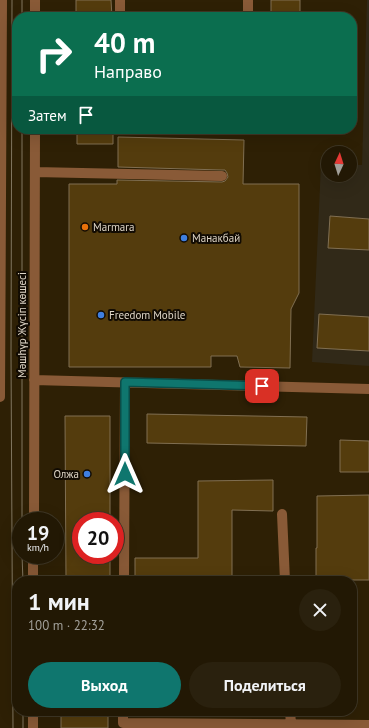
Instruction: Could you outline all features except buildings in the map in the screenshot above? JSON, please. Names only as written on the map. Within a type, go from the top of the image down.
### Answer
[{"type":"street","name":"Мәшһүр Жүсіп көшесі","points":[[0,397],[2,0]]},
{"type":"street","points":[[35,0],[35,12]]},
{"type":"street","points":[[120,0],[120,12]]},
{"type":"street","points":[[248,0],[248,12]]},
{"type":"street","name":"Мәшһүр Жүсіп көшесі","points":[[34,512],[35,134]]},
{"type":"street","points":[[35,172],[222,176]]},
{"type":"street","points":[[34,380],[369,389]]},
{"type":"street","points":[[124,576],[125,382]]},
{"type":"street","points":[[282,514],[285,576]]},
{"type":"street","points":[[33,576],[34,564]]},
{"type":"street","points":[[33,716],[33,728]]},
{"type":"street","points":[[123,716],[123,723],[291,724],[306,726],[369,725]]},
{"type":"street","points":[[290,716],[291,724]]},
{"type":"shaded area","points":[[367,0],[369,0],[369,366],[312,362],[321,164],[321,182],[357,182],[357,165],[362,165]]},
{"type":"tram line","points":[[12,0],[12,576]]},
{"type":"tram line","points":[[22,0],[22,12]]},
{"type":"tram line","points":[[22,134],[22,512]]},
{"type":"tram line","points":[[22,564],[23,576]]},
{"type":"tram line","points":[[13,716],[13,728]]},
{"type":"tram line","points":[[23,716],[23,728]]},
{"type":"place","name":"Marmara","points":[[85,227]]},
{"type":"place","name":"Манакбай","points":[[184,238]]},
{"type":"place","name":"Freedom Mobile","points":[[101,315]]},
{"type":"place","name":"Олжа","points":[[87,474]]},
{"type":"route","points":[[125,474],[125,382],[262,386]]}]
